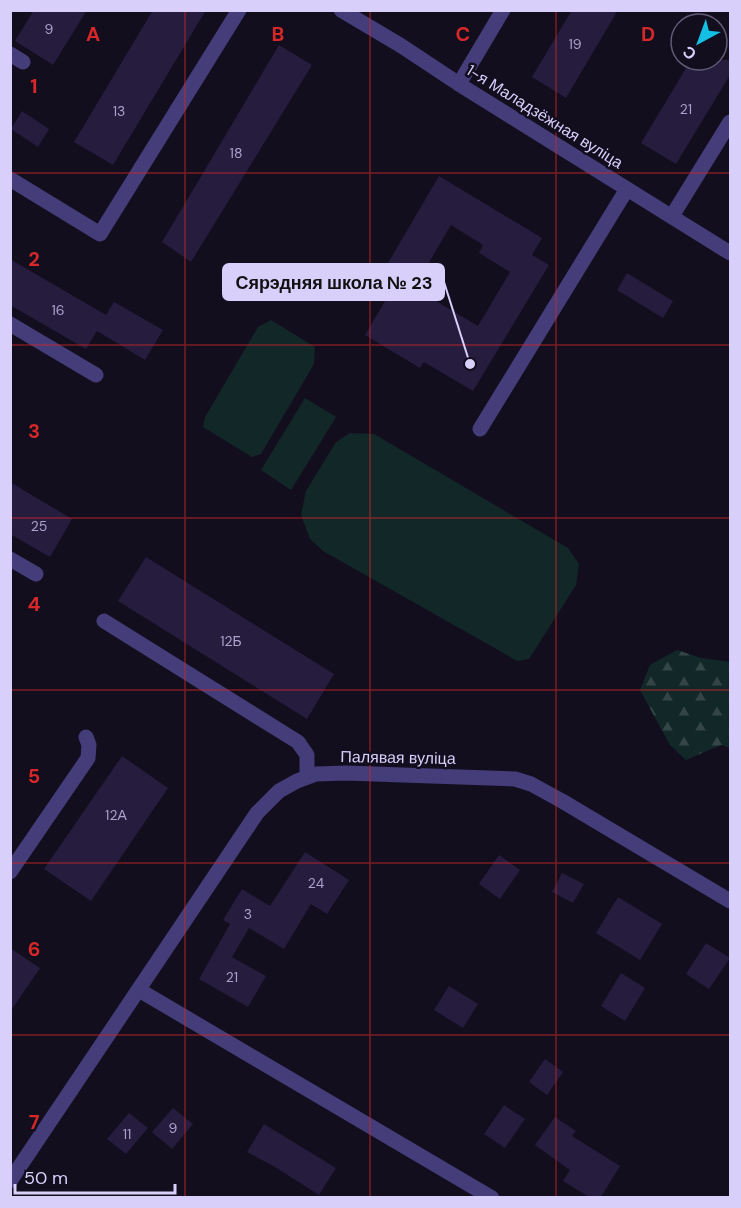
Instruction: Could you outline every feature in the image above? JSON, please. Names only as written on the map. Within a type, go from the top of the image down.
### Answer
[{"type":"street","points":[[10,179],[100,234],[239,10]]},
{"type":"street","name":"1-я Маладзёжная вуліца","points":[[341,10],[730,253]]},
{"type":"street","points":[[459,84],[503,10]]},
{"type":"street","points":[[672,216],[730,122]]},
{"type":"street","points":[[480,429],[627,189]]},
{"type":"street","points":[[10,324],[96,375]]},
{"type":"street","points":[[10,560],[36,574]]},
{"type":"street","points":[[104,621],[298,742],[307,755],[307,777]]},
{"type":"street","points":[[10,872],[88,758],[89,745],[86,737]]},
{"type":"street","name":"Палявая вуліца","points":[[10,1181],[257,813],[279,790],[307,777],[316,774],[346,773],[515,779],[531,784],[562,801],[730,902]]},
{"type":"street","points":[[139,990],[492,1197]]},
{"type":"green space","points":[[271,320],[315,347],[314,364],[261,454],[252,457],[203,427],[205,417],[258,327]]},
{"type":"green space","points":[[305,398],[336,417],[291,490],[261,470]]},
{"type":"green space","points":[[350,433],[374,434],[568,548],[579,564],[576,585],[529,659],[517,661],[323,551],[310,539],[301,515],[306,491],[336,442]]},
{"type":"green space","points":[[677,650],[701,658],[730,662],[730,748],[721,745],[686,760],[670,745],[640,690],[650,665]]},
{"type":"building","points":[[34,10],[87,10],[53,65],[15,41]]},
{"type":"building","points":[[153,10],[206,10],[113,165],[74,142]]},
{"type":"building","points":[[572,10],[618,10],[566,98],[532,77]]},
{"type":"building","points":[[279,45],[312,65],[191,262],[162,242]]},
{"type":"building","points":[[730,60],[730,75],[676,164],[641,143],[684,72],[729,72]]},
{"type":"building","points":[[22,111],[49,129],[38,147],[11,129]]},
{"type":"building","points":[[439,176],[542,238],[532,255],[549,265],[473,391],[424,362],[420,368],[365,335],[388,296],[374,287]],"holes":[[[451,225],[483,245],[479,253],[510,272],[478,326],[414,288]]]},
{"type":"building","points":[[10,259],[106,315],[114,302],[163,330],[145,360],[97,331],[86,349],[10,305]]},
{"type":"building","points":[[627,273],[673,301],[663,318],[617,290]]},
{"type":"building","points":[[10,482],[72,519],[50,557],[10,534]]},
{"type":"building","points":[[146,557],[334,674],[307,719],[118,601]]},
{"type":"building","points":[[122,756],[168,788],[91,901],[44,869]]},
{"type":"building","points":[[305,852],[349,880],[327,914],[311,904],[284,949],[249,928],[232,957],[266,976],[248,1007],[199,979],[230,924],[223,920],[242,889],[270,906]]},
{"type":"building","points":[[499,855],[520,870],[500,899],[479,884]]},
{"type":"building","points":[[562,873],[584,884],[573,903],[552,892]]},
{"type":"building","points":[[618,897],[662,924],[640,960],[596,933]]},
{"type":"building","points":[[706,943],[730,958],[709,989],[686,974]]},
{"type":"building","points":[[10,948],[40,968],[10,1012]]},
{"type":"building","points":[[621,973],[645,988],[625,1021],[601,1006]]},
{"type":"building","points":[[449,986],[478,1004],[463,1028],[434,1010]]},
{"type":"building","points":[[545,1059],[563,1072],[547,1095],[529,1082]]},
{"type":"building","points":[[504,1105],[525,1119],[505,1148],[484,1134]]},
{"type":"building","points":[[173,1108],[193,1124],[172,1149],[152,1132]]},
{"type":"building","points":[[129,1113],[148,1128],[126,1154],[107,1139]]},
{"type":"building","points":[[555,1117],[576,1131],[572,1136],[620,1166],[601,1197],[589,1197],[563,1181],[570,1170],[535,1145]]},
{"type":"building","points":[[264,1124],[336,1168],[319,1195],[247,1152]]},
{"type":"place","name":"Сярэдняя школа № 23","points":[[470,364]]}]
